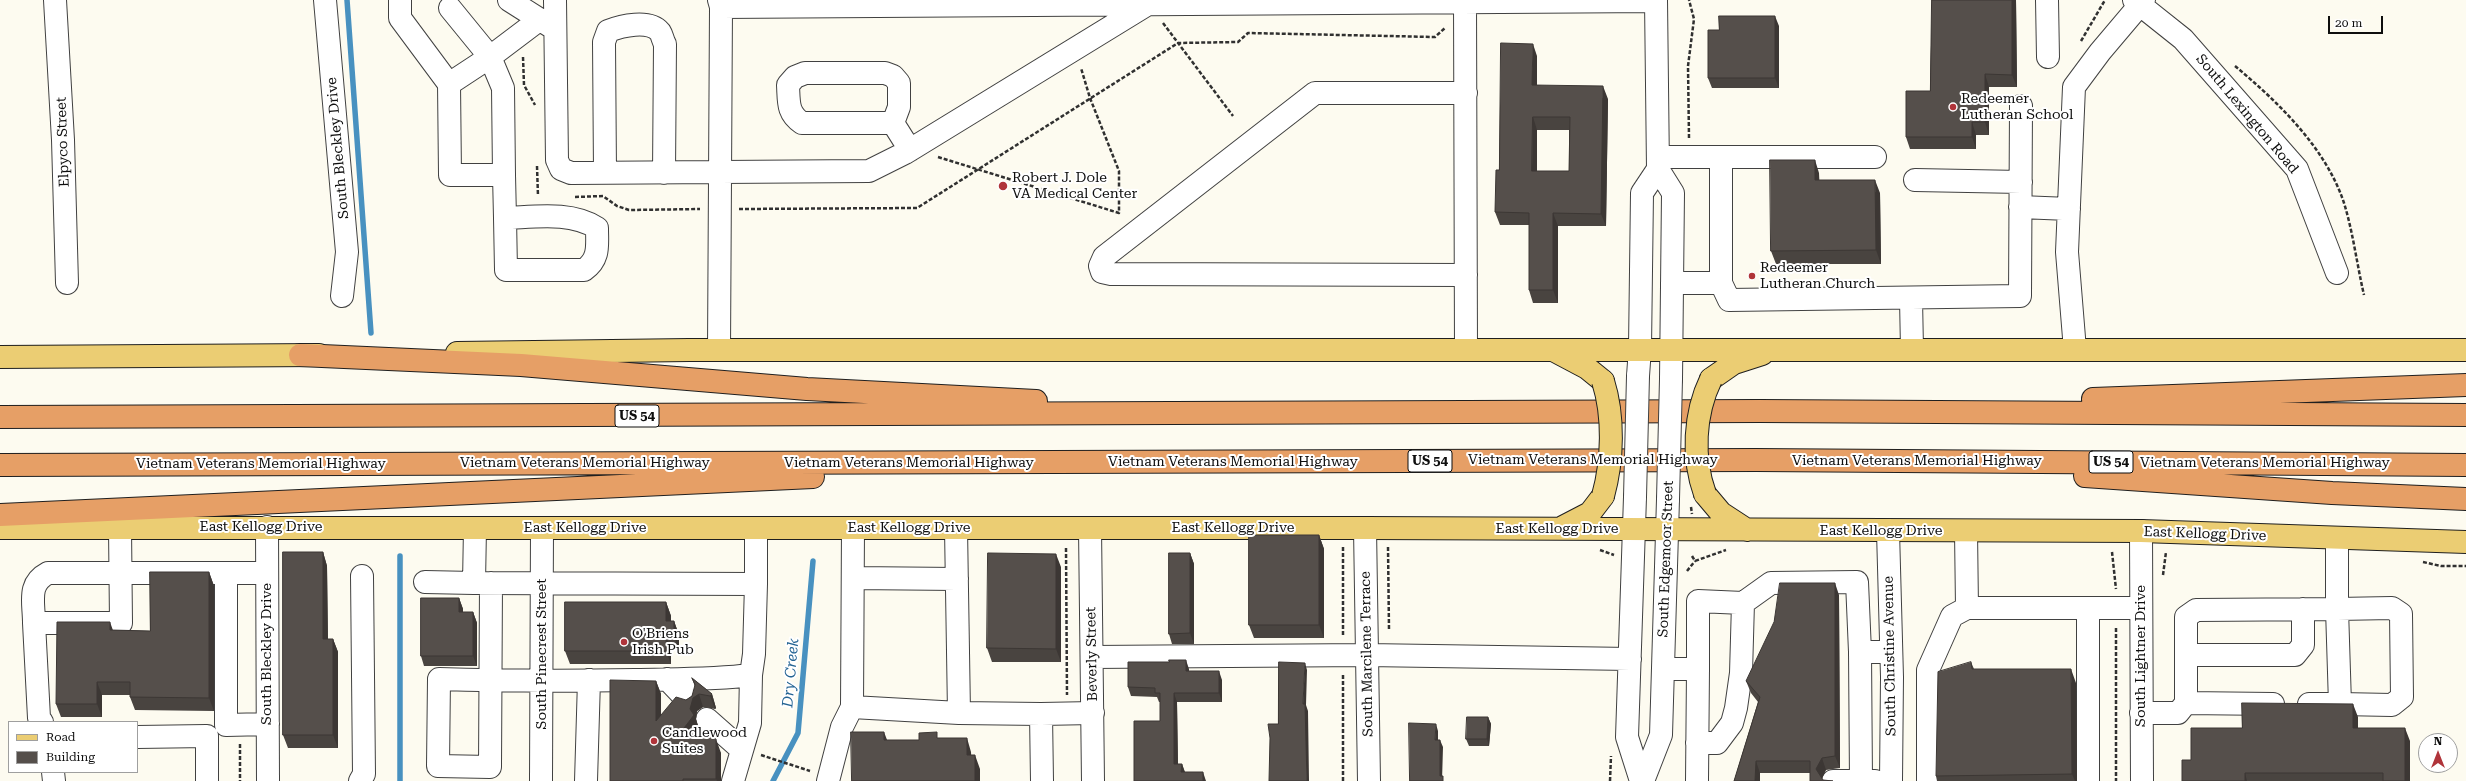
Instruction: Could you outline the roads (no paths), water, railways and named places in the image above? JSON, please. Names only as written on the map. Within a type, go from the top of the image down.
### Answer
[{"type":"highway","points":[[300,355],[521,365],[807,389],[1275,414]]},
{"type":"highway","points":[[1760,411],[2466,385]]},
{"type":"highway","name":"US 54","points":[[0,417],[1275,414],[1760,411],[2466,415]]},
{"type":"highway","points":[[1756,460],[2044,473],[2332,492],[2466,499]]},
{"type":"highway","name":"Vietnam Veterans Memorial Highway","points":[[0,465],[1756,460],[2466,465]]},
{"type":"highway","points":[[0,516],[1104,462]]},
{"type":"main road","points":[[0,357],[719,350],[1672,348],[2466,350]]},
{"type":"main road","points":[[1551,349],[1588,368],[1603,381],[1610,403],[1609,475],[1603,496],[1590,513],[1558,529]]},
{"type":"main road","points":[[1747,530],[1721,513],[1706,494],[1698,475],[1698,422],[1701,399],[1711,379],[1734,363],[1776,349]]},
{"type":"main road","name":"East Kellogg Drive","points":[[0,528],[1365,528],[2141,531],[2466,542]]},
{"type":"street","name":"Elpyco Street","points":[[56,0],[63,140],[67,283]]},
{"type":"street","name":"South Bleckley Drive","points":[[325,0],[348,252],[342,296]]},
{"type":"street","points":[[400,0],[400,18],[449,84],[450,175],[504,175]]},
{"type":"street","points":[[509,0],[547,25]]},
{"type":"street","points":[[555,0],[547,25],[557,160],[561,169],[571,173],[869,171],[910,150],[1155,7]]},
{"type":"street","points":[[2047,0],[2048,57]]},
{"type":"street","points":[[1465,1],[1466,349]]},
{"type":"street","points":[[719,350],[720,3],[1155,7],[1294,2],[1656,1],[1658,163],[1721,157],[1875,157]]},
{"type":"street","points":[[2075,350],[2067,252],[2074,87],[2140,2]]},
{"type":"street","name":"South Lexington Road","points":[[2140,2],[2183,39],[2297,169],[2337,273]]},
{"type":"street","points":[[450,8],[490,57],[503,88],[505,218]]},
{"type":"street","points":[[449,84],[490,57],[547,25]]},
{"type":"street","points":[[605,173],[604,42],[608,31],[621,26],[649,26],[660,32],[665,44],[664,173]]},
{"type":"street","points":[[805,73],[885,73],[893,76],[899,83],[899,107],[893,123],[802,124],[793,118],[789,110],[788,85],[795,76],[805,73]]},
{"type":"street","points":[[1466,94],[1315,93],[1104,257],[1100,266],[1102,272],[1111,274],[1466,275]]},
{"type":"street","points":[[1721,157],[1721,283],[1729,300],[1911,299],[2020,296],[2022,106]]},
{"type":"street","points":[[893,123],[910,150]]},
{"type":"street","name":"South Edgemoor Street","points":[[1642,781],[1661,735],[1672,348],[1673,193],[1658,163]]},
{"type":"street","name":"South Edgemoor Street","points":[[1642,781],[1627,737],[1640,348],[1642,193],[1658,163]]},
{"type":"street","points":[[1915,180],[2021,182]]},
{"type":"street","points":[[2020,207],[2069,209]]},
{"type":"street","points":[[1672,282],[1721,283]]},
{"type":"street","points":[[1911,299],[1912,349]]},
{"type":"street","name":"South Bleckley Drive","points":[[267,527],[268,781]]},
{"type":"street","points":[[34,623],[121,622],[120,528]]},
{"type":"street","points":[[475,528],[483,583],[491,680],[490,774],[438,766],[439,680],[491,680],[542,681],[667,679],[751,675]]},
{"type":"street","name":"South Pinecrest Street","points":[[541,781],[542,528]]},
{"type":"street","points":[[733,781],[750,752],[751,675],[754,654],[756,584],[756,528]]},
{"type":"street","points":[[823,777],[842,727],[852,707],[853,528]]},
{"type":"street","points":[[956,528],[959,713]]},
{"type":"street","name":"Beverly Street","points":[[1090,528],[1093,781]]},
{"type":"street","name":"South Marcilene Terrace","points":[[1365,528],[1369,781]]},
{"type":"street","name":"South Christine Avenue","points":[[1888,531],[1892,695],[1891,781]]},
{"type":"street","points":[[1966,531],[1967,608]]},
{"type":"street","name":"South Lightner Drive","points":[[2141,531],[2142,781]]},
{"type":"street","points":[[2337,538],[2337,609],[2340,704]]},
{"type":"street","points":[[41,721],[39,718],[33,585],[38,578],[48,573],[267,573]]},
{"type":"street","points":[[226,573],[226,725]]},
{"type":"street","points":[[360,781],[364,774],[362,576]]},
{"type":"street","points":[[853,578],[957,580]]},
{"type":"street","points":[[425,582],[756,584]]},
{"type":"street","points":[[1697,781],[1698,601],[1743,603],[1771,582],[1857,582],[1860,652],[1861,781]]},
{"type":"street","points":[[1697,743],[1717,743],[1732,723],[1741,673],[1743,603]]},
{"type":"street","points":[[1928,781],[1928,670],[1952,616],[1967,608],[2141,608]]},
{"type":"street","points":[[2088,608],[2088,781]]},
{"type":"street","points":[[2141,713],[2178,713],[2186,703],[2186,617],[2196,610],[2392,608],[2401,614],[2402,697],[2392,705],[2186,703]]},
{"type":"street","points":[[2187,655],[2294,655],[2303,645],[2303,610]]},
{"type":"street","points":[[1860,652],[1891,652]]},
{"type":"street","points":[[1092,657],[1367,655],[1630,659]]},
{"type":"street","points":[[1663,670],[1698,670]]},
{"type":"street","points":[[667,679],[688,701]]},
{"type":"street","points":[[586,781],[589,680]]},
{"type":"street","points":[[1860,695],[1892,695]]},
{"type":"street","points":[[852,707],[959,713],[1041,714],[1093,712]]},
{"type":"street","points":[[1041,714],[1042,781]]},
{"type":"street","points":[[707,719],[750,752]]},
{"type":"street","points":[[138,737],[207,736],[226,725],[268,724]]},
{"type":"street","points":[[207,736],[207,781]]},
{"type":"street","points":[[1833,781],[1891,781]]},
{"type":"waterway","points":[[347,0],[371,333]]},
{"type":"waterway","points":[[400,556],[400,781]]},
{"type":"waterway","name":"Dry Creek","points":[[773,781],[798,733],[813,561]]},
{"type":"place","name":"Redeemer Lutheran School","points":[[1953,107]]},
{"type":"place","name":"Robert J. Dole VA Medical Center","points":[[1003,186]]},
{"type":"place","name":"Redeemer Lutheran Church","points":[[1752,276]]},
{"type":"place","name":"O'Briens Irish Pub","points":[[624,642]]},
{"type":"place","name":"Candlewood Suites","points":[[654,741]]}]
